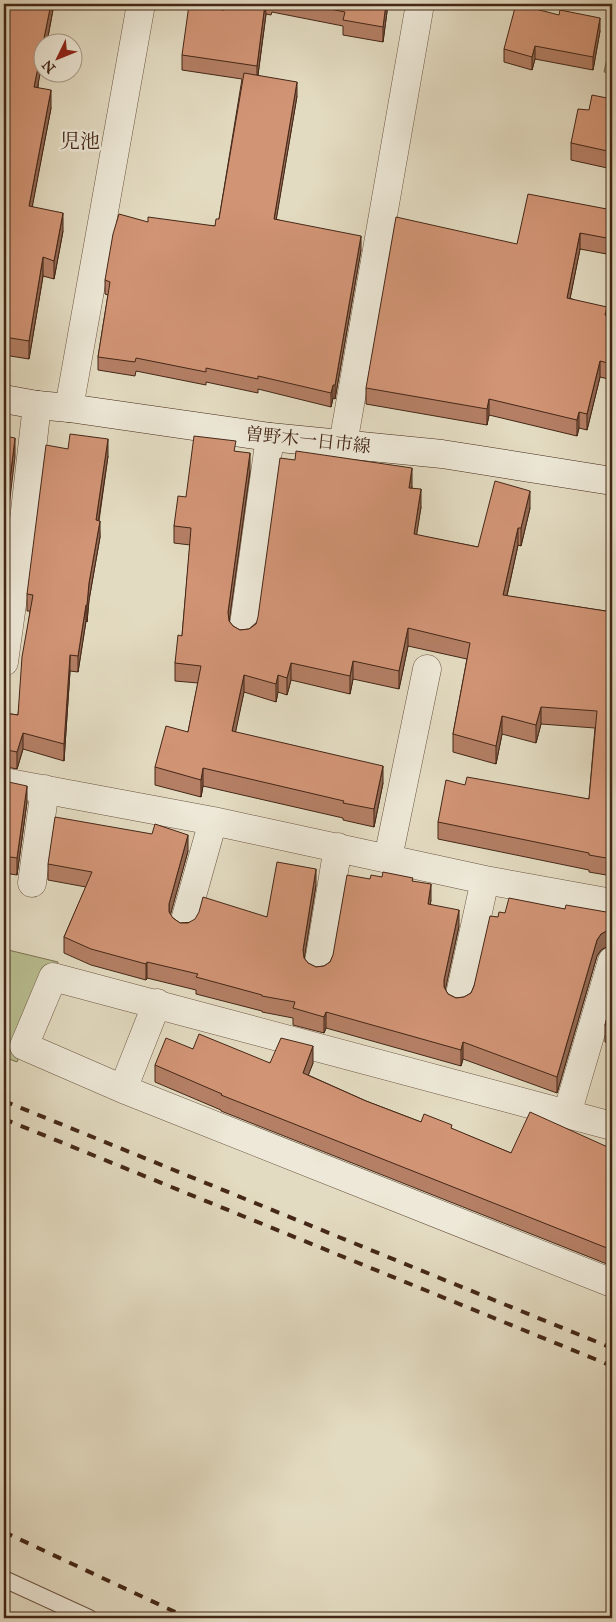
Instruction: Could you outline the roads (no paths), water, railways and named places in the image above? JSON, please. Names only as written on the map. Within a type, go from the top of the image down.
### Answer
[{"type":"street","points":[[69,408],[141,4]]},
{"type":"street","points":[[343,444],[420,4]]},
{"type":"street","name":"曽野木一日市線","points":[[4,399],[37,406],[69,408],[270,437],[442,454],[612,481]]},
{"type":"street","points":[[4,662],[25,511],[37,406]]},
{"type":"street","points":[[243,632],[270,437]]},
{"type":"street","points":[[388,858],[427,669]]},
{"type":"street","points":[[4,782],[213,821],[485,880],[612,903]]},
{"type":"street","points":[[32,883],[45,789]]},
{"type":"street","points":[[184,924],[213,821]]},
{"type":"street","points":[[318,968],[338,847]]},
{"type":"street","points":[[459,999],[485,880]]},
{"type":"street","points":[[566,1114],[612,962]]},
{"type":"street","points":[[612,1126],[53,976],[24,1046],[123,1089],[612,1283]]},
{"type":"street","points":[[123,1089],[157,1003]]},
{"type":"lane","points":[[4,1578],[89,1618]]},
{"type":"railway","points":[[4,1101],[612,1348]]},
{"type":"railway","points":[[4,1119],[612,1366]]},
{"type":"railway","points":[[4,1532],[188,1618]]},
{"type":"district","name":"児池","points":[[80,141]]}]
